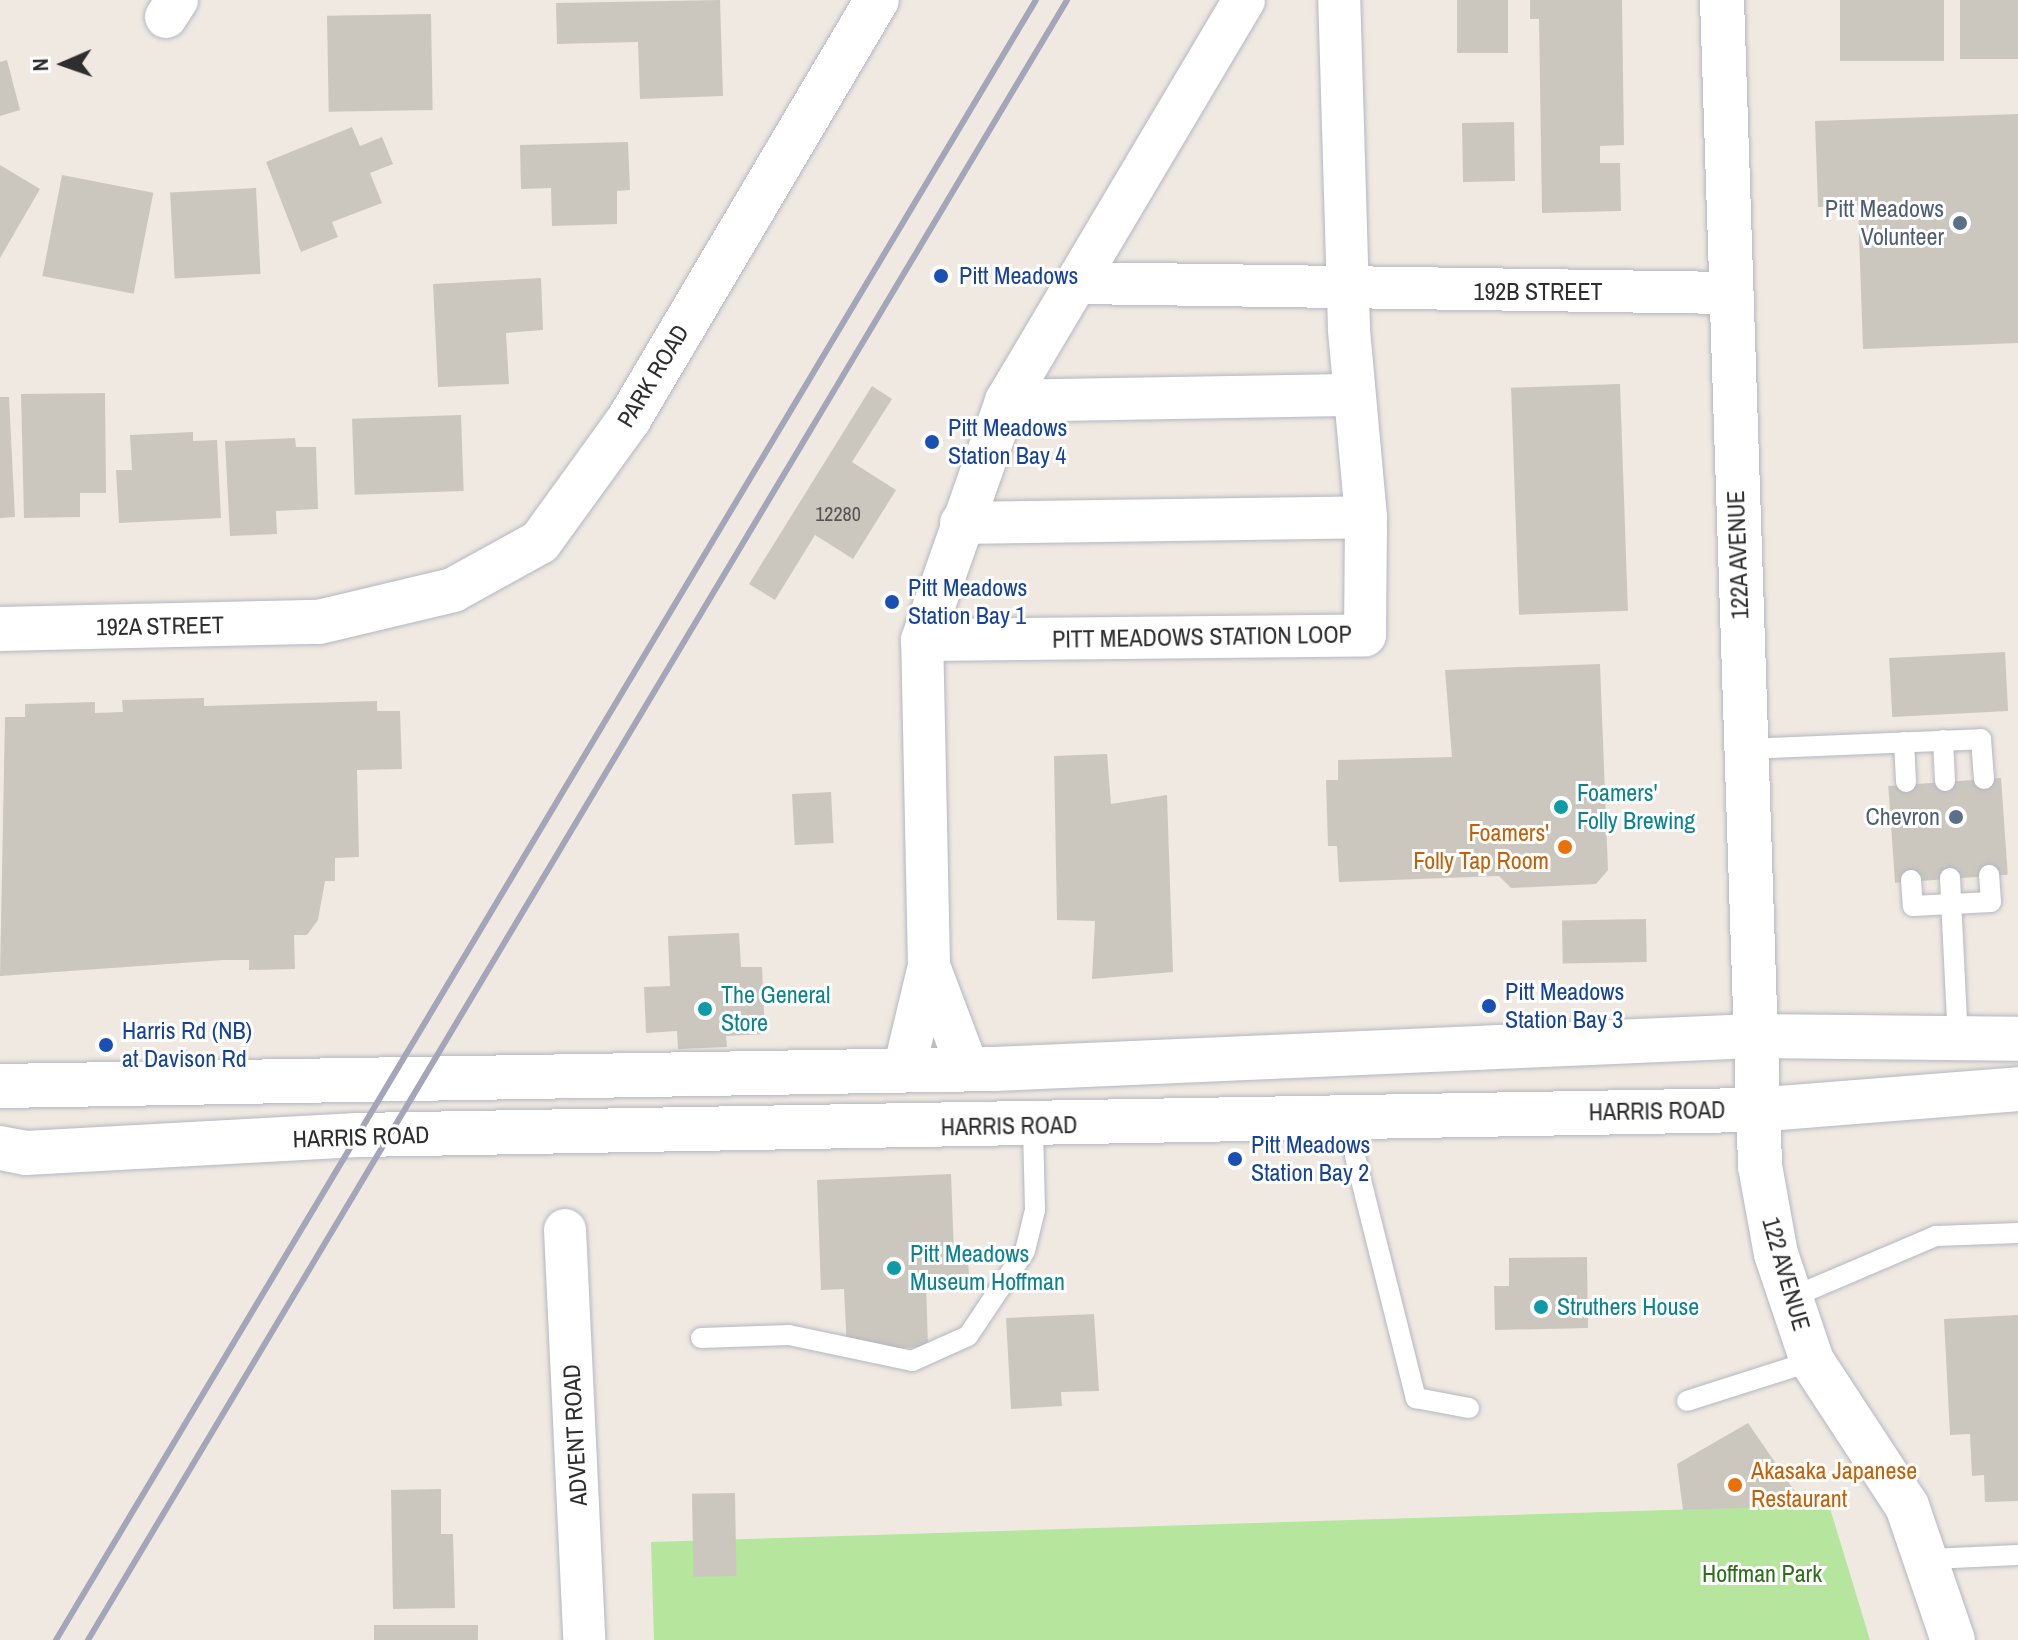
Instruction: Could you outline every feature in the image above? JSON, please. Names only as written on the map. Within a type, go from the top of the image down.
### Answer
[{"type":"main road","name":"PARK ROAD","points":[[319,622],[453,590],[540,542],[629,419],[877,0]]},
{"type":"main road","name":"122A AVENUE","points":[[1722,0],[1728,293],[1746,749],[1754,1110]]},
{"type":"main road","name":"192A STREET","points":[[0,629],[319,622]]},
{"type":"main road","points":[[0,1086],[390,1085],[968,1069],[1753,1036],[1958,1041],[2018,1039]]},
{"type":"main road","name":"HARRIS ROAD","points":[[0,1148],[358,1135],[1033,1126],[1754,1110],[2018,1089]]},
{"type":"main road","name":"122 AVENUE","points":[[1754,1110],[1788,1299],[1812,1361],[1907,1506],[1931,1559],[1953,1640]]},
{"type":"street","points":[[904,1070],[929,966],[922,640],[1006,401],[1079,283],[1244,0]]},
{"type":"street","name":"PITT MEADOWS STATION LOOP","points":[[922,640],[1365,635],[1366,517],[1348,291],[1339,0]]},
{"type":"street","points":[[1079,283],[1348,291]]},
{"type":"street","name":"192B STREET","points":[[1348,291],[1728,293]]},
{"type":"street","points":[[1006,401],[1354,395]]},
{"type":"street","points":[[961,523],[1366,517]]},
{"type":"street","points":[[929,966],[968,1069]]},
{"type":"street","name":"ADVENT ROAD","points":[[565,1230],[584,1640]]},
{"type":"lane","points":[[1746,749],[1981,739],[1984,779]]},
{"type":"lane","points":[[1943,740],[1945,781]]},
{"type":"lane","points":[[1904,742],[1906,782]]},
{"type":"lane","points":[[1911,880],[1913,906],[1991,902],[1989,875]]},
{"type":"lane","points":[[1950,878],[1958,1041]]},
{"type":"lane","points":[[1353,1117],[1355,1156],[1416,1398],[1469,1408]]},
{"type":"lane","points":[[701,1338],[789,1335],[912,1361],[968,1336],[1025,1251],[1035,1210],[1033,1126]]},
{"type":"lane","points":[[1788,1299],[1936,1236],[2018,1233]]},
{"type":"lane","points":[[1687,1401],[1812,1361]]},
{"type":"lane","points":[[1931,1559],[2018,1555]]},
{"type":"green space","name":"Hoffman Park","points":[[1829,1505],[1870,1640],[654,1640],[651,1542]]},
{"type":"building","points":[[720,0],[723,96],[640,99],[638,42],[557,44],[556,3]]},
{"type":"building","points":[[1457,0],[1508,0],[1508,53],[1457,53]]},
{"type":"building","points":[[1530,0],[1622,0],[1624,145],[1600,146],[1600,163],[1620,163],[1621,211],[1542,213],[1539,19],[1530,19]]},
{"type":"building","points":[[1840,0],[1944,0],[1944,61],[1840,61]]},
{"type":"building","points":[[1960,0],[2018,0],[2018,59],[1960,59]]},
{"type":"building","points":[[431,14],[433,110],[329,112],[327,16]]},
{"type":"building","points":[[7,60],[20,110],[0,116],[0,62]]},
{"type":"building","points":[[2018,114],[2018,343],[1863,349],[1858,206],[1818,207],[1815,121]]},
{"type":"building","points":[[1514,122],[1515,181],[1463,182],[1462,123]]},
{"type":"building","points":[[352,127],[360,146],[382,137],[393,164],[370,173],[382,203],[332,222],[338,237],[301,252],[266,162]]},
{"type":"building","points":[[628,142],[630,190],[617,191],[617,224],[552,226],[551,188],[521,189],[520,145]]},
{"type":"building","points":[[0,165],[40,189],[0,258]]},
{"type":"building","points":[[62,175],[153,193],[134,294],[42,276]]},
{"type":"building","points":[[256,188],[261,274],[175,278],[170,193]]},
{"type":"building","points":[[541,278],[543,330],[506,333],[509,384],[438,387],[433,284]]},
{"type":"building","points":[[1620,384],[1628,611],[1519,615],[1511,388]]},
{"type":"building","points":[[872,386],[892,399],[852,462],[896,490],[853,559],[815,535],[775,600],[749,584]]},
{"type":"building","points":[[105,393],[106,493],[80,493],[80,517],[24,518],[21,394]]},
{"type":"building","points":[[0,397],[9,397],[15,517],[0,518]]},
{"type":"building","points":[[461,415],[464,491],[355,495],[352,419]]},
{"type":"building","points":[[193,432],[193,441],[217,440],[221,518],[119,523],[116,470],[132,470],[130,435]]},
{"type":"building","points":[[295,438],[296,447],[316,447],[318,509],[276,511],[277,534],[230,536],[225,441]]},
{"type":"building","points":[[2005,652],[2008,711],[1892,717],[1889,658]]},
{"type":"building","points":[[1600,664],[1608,870],[1596,884],[1511,888],[1499,876],[1339,882],[1337,846],[1328,846],[1326,780],[1338,780],[1338,760],[1452,757],[1445,670]]},
{"type":"building","points":[[204,698],[204,706],[377,701],[377,711],[400,711],[402,769],[357,770],[359,857],[335,858],[335,881],[325,881],[318,920],[307,935],[294,935],[295,969],[249,970],[249,960],[224,960],[0,976],[5,717],[25,717],[25,704],[95,702],[95,713],[123,712],[122,700]]},
{"type":"building","points":[[1107,754],[1111,804],[1167,795],[1173,972],[1092,979],[1095,921],[1057,920],[1054,756]]},
{"type":"building","points":[[2001,778],[2008,875],[1895,883],[1888,786]]},
{"type":"building","points":[[831,792],[834,843],[795,845],[792,794]]},
{"type":"building","points":[[1646,919],[1647,962],[1563,963],[1562,920]]},
{"type":"building","name":"The General Store","points":[[739,933],[741,967],[762,967],[765,1034],[726,1036],[727,1047],[678,1049],[677,1031],[646,1033],[644,987],[670,986],[668,936]]},
{"type":"building","name":"Pitt Meadows Museum Hoffman","points":[[951,1174],[954,1255],[968,1255],[969,1280],[926,1282],[928,1347],[847,1350],[844,1289],[821,1290],[817,1180]]},
{"type":"building","name":"Struthers House","points":[[1587,1257],[1588,1328],[1495,1330],[1494,1286],[1509,1286],[1509,1258]]},
{"type":"building","points":[[1094,1314],[1099,1391],[1061,1392],[1062,1406],[1011,1409],[1006,1318]]},
{"type":"building","points":[[2018,1315],[2018,1501],[1985,1502],[1984,1475],[1972,1476],[1970,1434],[1950,1435],[1944,1319]]},
{"type":"building","name":"Akasaka Japanese Restaurant","points":[[1748,1423],[1805,1506],[1683,1510],[1677,1464]]},
{"type":"building","points":[[441,1489],[441,1534],[453,1534],[455,1608],[393,1609],[391,1490]]},
{"type":"building","points":[[735,1493],[736,1576],[693,1577],[692,1494]]},
{"type":"building","points":[[374,1625],[478,1625],[478,1640],[374,1640]]},
{"type":"railway","points":[[56,1640],[1036,0]]},
{"type":"railway","points":[[88,1640],[1067,0]]},
{"type":"place","name":"Pitt Meadows Volunteer","points":[[1960,223]]},
{"type":"place","name":"Pitt Meadows","points":[[941,276]]},
{"type":"place","name":"Pitt Meadows Station Bay 4","points":[[932,442]]},
{"type":"place","name":"Pitt Meadows Station Bay 1","points":[[892,602]]},
{"type":"place","name":"Foamers' Folly Brewing","points":[[1561,807]]},
{"type":"place","name":"Chevron","points":[[1956,817]]},
{"type":"place","name":"Foamers' Folly Tap Room","points":[[1565,847]]},
{"type":"place","name":"Pitt Meadows Station Bay 3","points":[[1489,1006]]},
{"type":"place","name":"The General Store","points":[[705,1009]]},
{"type":"place","name":"Harris Rd (NB) at Davison Rd","points":[[106,1045]]},
{"type":"place","name":"Pitt Meadows Station Bay 2","points":[[1235,1159]]},
{"type":"place","name":"Pitt Meadows Museum Hoffman","points":[[894,1268]]},
{"type":"place","name":"Struthers House","points":[[1541,1307]]},
{"type":"place","name":"Akasaka Japanese Restaurant","points":[[1735,1485]]}]
